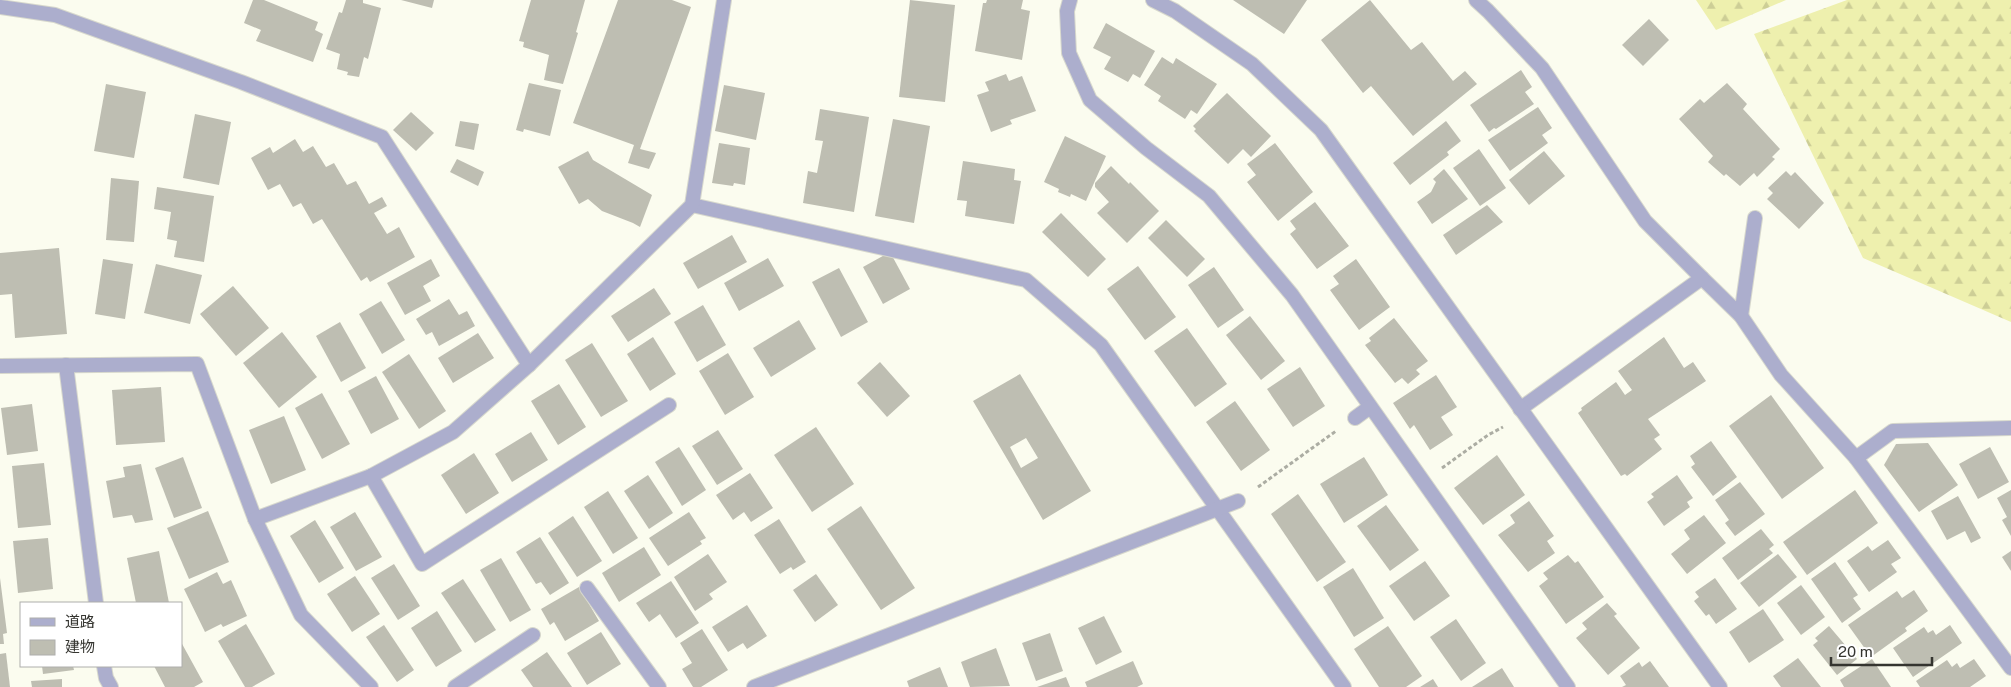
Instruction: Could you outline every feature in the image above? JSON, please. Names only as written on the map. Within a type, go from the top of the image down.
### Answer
[{"type":"street","points":[[255,519],[371,476],[453,432],[529,365],[692,205],[724,0]]},
{"type":"street","points":[[1070,0],[1067,11],[1069,53],[1090,100],[1146,148],[1209,196],[1292,295],[1568,687]]},
{"type":"street","points":[[1153,0],[1175,11],[1252,64],[1321,130],[1720,687]]},
{"type":"street","points":[[1476,0],[1542,68],[1645,221],[1741,316],[1781,375],[1856,458],[2011,668]]},
{"type":"street","points":[[0,6],[55,15],[241,82],[382,137],[529,365]]},
{"type":"street","points":[[692,205],[1026,280],[1100,345],[1344,687]]},
{"type":"street","points":[[1741,316],[1755,218]]},
{"type":"street","points":[[1520,409],[1702,278]]},
{"type":"street","points":[[0,366],[197,364],[255,519],[301,615],[371,687]]},
{"type":"street","points":[[66,365],[96,602]]},
{"type":"street","points":[[371,476],[422,564],[669,405]]},
{"type":"street","points":[[1355,418],[1370,407]]},
{"type":"street","points":[[1856,458],[1893,431],[2011,428]]},
{"type":"street","points":[[754,687],[1238,502]]},
{"type":"street","points":[[587,588],[659,687]]},
{"type":"street","points":[[455,687],[533,635]]},
{"type":"street","points":[[104,667],[110,687]]},
{"type":"path","points":[[1238,502],[1355,418]]},
{"type":"path","points":[[1443,466],[1488,434]]},
{"type":"green space","points":[[1696,0],[1786,0],[1716,30]]},
{"type":"green space","points":[[1847,0],[2011,0],[2011,322],[1863,258],[1754,34]]},
{"type":"building","points":[[253,0],[264,0],[318,22],[315,30],[323,34],[313,62],[256,41],[261,30],[244,23]]},
{"type":"building","points":[[346,0],[363,0],[363,3],[381,8],[368,59],[364,57],[359,77],[347,75],[348,72],[337,69],[340,54],[326,49],[339,12],[342,13]]},
{"type":"building","points":[[401,0],[434,0],[432,8]]},
{"type":"building","points":[[531,0],[585,0],[576,32],[578,33],[563,84],[544,80],[549,55],[523,47],[524,42],[519,41]]},
{"type":"building","points":[[618,0],[672,0],[691,7],[640,149],[656,153],[649,169],[628,163],[634,145],[573,123]]},
{"type":"building","points":[[910,0],[955,5],[945,102],[899,97]]},
{"type":"building","points":[[987,0],[1023,0],[1021,9],[1030,11],[1022,60],[975,51],[983,3],[986,3]]},
{"type":"building","points":[[1233,0],[1307,0],[1284,34]]},
{"type":"building","points":[[1370,0],[1411,50],[1422,42],[1453,81],[1465,71],[1477,84],[1413,136],[1371,86],[1363,93],[1321,40]]},
{"type":"building","points":[[1649,19],[1669,40],[1643,66],[1622,45]]},
{"type":"building","points":[[1106,23],[1155,51],[1140,78],[1133,74],[1128,82],[1104,69],[1111,57],[1093,48]]},
{"type":"building","points":[[1162,57],[1173,64],[1176,58],[1217,84],[1197,114],[1191,110],[1185,119],[1158,101],[1161,96],[1144,85]]},
{"type":"building","points":[[1521,70],[1532,87],[1525,92],[1534,104],[1489,132],[1470,105]]},
{"type":"building","points":[[1006,74],[1009,81],[1022,76],[1036,111],[1010,120],[1012,124],[991,132],[977,95],[989,91],[985,82]]},
{"type":"building","points":[[529,83],[561,90],[550,136],[524,129],[523,132],[516,130]]},
{"type":"building","points":[[1727,83],[1747,104],[1743,109],[1780,149],[1772,157],[1775,159],[1757,177],[1754,173],[1740,186],[1726,174],[1724,176],[1708,162],[1713,156],[1679,119],[1700,99],[1704,103]]},
{"type":"building","points":[[106,84],[146,92],[134,158],[94,151]]},
{"type":"building","points":[[724,85],[765,93],[756,140],[715,131]]},
{"type":"building","points":[[1227,93],[1271,136],[1251,157],[1243,149],[1228,164],[1194,131],[1196,129],[1193,126]]},
{"type":"building","points":[[1538,107],[1552,128],[1542,135],[1548,143],[1510,171],[1488,140]]},
{"type":"building","points":[[820,109],[869,117],[854,212],[803,203],[808,171],[817,173],[823,141],[815,140]]},
{"type":"building","points":[[411,112],[434,133],[416,151],[393,130]]},
{"type":"building","points":[[195,114],[231,122],[219,185],[183,178]]},
{"type":"building","points":[[893,119],[930,126],[914,223],[875,216]]},
{"type":"building","points":[[460,121],[479,124],[474,150],[455,146]]},
{"type":"building","points":[[1446,121],[1461,141],[1447,152],[1449,155],[1410,185],[1393,163]]},
{"type":"building","points":[[1065,136],[1106,156],[1086,201],[1071,194],[1070,197],[1058,192],[1059,189],[1044,182]]},
{"type":"building","points":[[295,139],[303,152],[313,146],[326,167],[334,163],[347,185],[356,181],[369,204],[382,197],[387,206],[374,213],[387,234],[399,227],[415,257],[370,282],[367,277],[361,281],[322,219],[313,224],[301,203],[293,207],[280,184],[268,190],[251,158],[270,147],[273,153]]},
{"type":"building","points":[[719,143],[750,148],[745,185],[734,183],[733,186],[712,183]]},
{"type":"building","points":[[1275,143],[1313,192],[1278,221],[1247,182],[1256,175],[1247,164]]},
{"type":"building","points":[[1479,149],[1506,188],[1480,206],[1453,168]]},
{"type":"building","points":[[588,151],[593,160],[652,195],[640,227],[602,211],[588,199],[579,204],[558,167]]},
{"type":"building","points":[[1544,151],[1565,176],[1529,205],[1509,180]]},
{"type":"building","points":[[457,159],[484,172],[478,186],[450,172]]},
{"type":"building","points":[[963,161],[1015,169],[1014,180],[1021,181],[1014,224],[965,216],[967,201],[957,200]]},
{"type":"building","points":[[1111,166],[1159,211],[1127,243],[1097,213],[1109,202],[1095,187],[1095,183]]},
{"type":"building","points":[[1444,169],[1468,199],[1432,224],[1417,202],[1431,192],[1436,182],[1433,179]]},
{"type":"building","points":[[1786,171],[1791,176],[1795,172],[1824,203],[1799,229],[1767,199],[1773,193],[1768,188]]},
{"type":"building","points":[[111,178],[139,181],[134,242],[106,240]]},
{"type":"building","points":[[157,187],[214,196],[204,262],[174,257],[177,241],[167,239],[171,212],[154,209]]},
{"type":"building","points":[[1315,202],[1349,246],[1317,269],[1290,234],[1296,229],[1290,221]]},
{"type":"building","points":[[1487,205],[1503,222],[1456,255],[1443,235]]},
{"type":"building","points":[[1061,213],[1106,259],[1088,277],[1042,232]]},
{"type":"building","points":[[1166,220],[1205,259],[1187,277],[1148,238]]},
{"type":"building","points":[[732,235],[747,262],[698,289],[683,263]]},
{"type":"building","points":[[59,248],[67,334],[15,338],[12,294],[0,295],[0,253]]},
{"type":"building","points":[[890,252],[910,289],[883,304],[863,267]]},
{"type":"building","points":[[768,258],[784,286],[739,311],[724,283]]},
{"type":"building","points":[[103,259],[133,264],[125,319],[95,314]]},
{"type":"building","points":[[431,259],[440,276],[423,286],[431,301],[405,315],[387,283]]},
{"type":"building","points":[[1356,259],[1390,307],[1359,330],[1330,290],[1339,284],[1333,276]]},
{"type":"building","points":[[156,264],[202,275],[190,324],[144,313]]},
{"type":"building","points":[[1138,266],[1176,317],[1145,340],[1107,289]]},
{"type":"building","points":[[1214,267],[1244,310],[1218,328],[1188,285]]},
{"type":"building","points":[[839,268],[868,322],[841,337],[812,282]]},
{"type":"building","points":[[233,286],[269,328],[236,356],[200,314]]},
{"type":"building","points":[[654,288],[671,314],[628,342],[611,316]]},
{"type":"building","points":[[449,299],[459,315],[467,311],[475,326],[439,346],[432,332],[426,335],[416,319]]},
{"type":"building","points":[[381,301],[405,340],[382,354],[359,314]]},
{"type":"building","points":[[703,305],[726,345],[697,362],[674,322]]},
{"type":"building","points":[[1250,316],[1285,361],[1261,380],[1226,335]]},
{"type":"building","points":[[1394,318],[1428,361],[1416,370],[1420,374],[1408,384],[1402,378],[1395,383],[1365,345],[1371,341],[1369,338]]},
{"type":"building","points":[[799,320],[816,349],[771,377],[753,348]]},
{"type":"building","points":[[340,322],[366,368],[341,382],[316,336]]},
{"type":"building","points":[[1187,328],[1227,384],[1195,407],[1154,351]]},
{"type":"building","points":[[282,332],[317,377],[279,408],[243,363]]},
{"type":"building","points":[[478,333],[494,358],[453,383],[438,358]]},
{"type":"building","points":[[653,337],[676,374],[650,391],[627,354]]},
{"type":"building","points":[[1664,337],[1684,368],[1693,362],[1706,381],[1648,419],[1660,435],[1654,439],[1662,449],[1627,476],[1625,474],[1621,476],[1578,413],[1582,410],[1581,408],[1616,382],[1625,395],[1632,390],[1618,371]]},
{"type":"building","points":[[592,343],[628,401],[601,417],[565,360]]},
{"type":"building","points":[[728,353],[754,397],[725,415],[699,371]]},
{"type":"building","points":[[409,354],[446,411],[419,429],[382,372]]},
{"type":"building","points":[[880,362],[910,396],[887,417],[857,383]]},
{"type":"building","points":[[1300,367],[1325,406],[1293,427],[1267,389]]},
{"type":"building","points":[[1020,374],[1091,491],[1043,520],[973,401]],"holes":[[[1026,438],[1038,458],[1021,468],[1010,447]]]},
{"type":"building","points":[[1436,375],[1457,407],[1441,417],[1453,435],[1430,450],[1414,425],[1410,429],[1393,403]]},
{"type":"building","points":[[376,376],[399,419],[371,434],[348,391]]},
{"type":"building","points":[[559,384],[586,427],[558,445],[531,401]]},
{"type":"building","points":[[161,387],[165,442],[116,445],[112,390]]},
{"type":"building","points":[[322,393],[350,444],[322,459],[295,408]]},
{"type":"building","points":[[1771,395],[1824,468],[1782,499],[1729,426]]},
{"type":"building","points":[[1235,401],[1270,450],[1241,471],[1206,422]]},
{"type":"building","points":[[32,404],[38,451],[7,455],[1,408]]},
{"type":"building","points":[[284,416],[306,470],[271,484],[249,430]]},
{"type":"building","points":[[816,427],[854,484],[812,512],[774,455]]},
{"type":"building","points":[[718,430],[743,469],[717,485],[692,446]]},
{"type":"building","points":[[531,432],[548,460],[512,482],[495,454]]},
{"type":"building","points":[[1711,441],[1737,477],[1713,496],[1691,467],[1695,464],[1690,456]]},
{"type":"building","points":[[1928,443],[1958,485],[1919,512],[1884,465],[1896,444]]},
{"type":"building","points":[[679,447],[706,490],[682,506],[655,462]]},
{"type":"building","points":[[1990,447],[2009,482],[1978,499],[1959,464]]},
{"type":"building","points":[[474,453],[499,493],[466,514],[441,475]]},
{"type":"building","points":[[1497,455],[1525,495],[1483,525],[1454,488]]},
{"type":"building","points":[[183,457],[202,508],[174,518],[155,468]]},
{"type":"building","points":[[1364,457],[1388,495],[1344,523],[1320,484]]},
{"type":"building","points":[[44,463],[51,525],[18,528],[12,466]]},
{"type":"building","points":[[141,464],[153,520],[135,523],[132,515],[113,518],[106,481],[125,477],[123,467]]},
{"type":"building","points":[[750,473],[773,508],[751,522],[744,512],[733,520],[716,495]]},
{"type":"building","points":[[648,475],[673,513],[649,529],[624,491]]},
{"type":"building","points":[[1677,475],[1693,498],[1687,502],[1690,507],[1664,526],[1647,502],[1654,497],[1651,494]]},
{"type":"building","points":[[1740,482],[1765,514],[1735,536],[1725,523],[1729,520],[1715,500]]},
{"type":"building","points":[[1855,490],[1878,523],[1807,575],[1783,542]]},
{"type":"building","points":[[2011,490],[2011,536],[2002,520],[2007,517],[1997,498]]},
{"type":"building","points":[[608,491],[638,538],[613,554],[584,507]]},
{"type":"building","points":[[1298,494],[1346,562],[1317,582],[1271,514]]},
{"type":"building","points":[[1958,496],[1981,538],[1971,543],[1965,531],[1947,540],[1931,511]]},
{"type":"building","points":[[1529,501],[1554,536],[1547,541],[1555,553],[1528,572],[1498,535],[1515,523],[1510,515]]},
{"type":"building","points":[[1386,505],[1419,550],[1390,571],[1357,526]]},
{"type":"building","points":[[861,506],[915,588],[881,610],[827,529]]},
{"type":"building","points":[[208,511],[229,562],[189,579],[167,528]]},
{"type":"building","points":[[355,512],[382,557],[356,571],[330,527]]},
{"type":"building","points":[[689,512],[706,538],[700,541],[702,544],[668,566],[649,538]]},
{"type":"building","points":[[1704,515],[1726,543],[1687,574],[1671,554],[1690,539],[1684,530]]},
{"type":"building","points":[[573,516],[602,561],[577,577],[548,533]]},
{"type":"building","points":[[779,519],[806,562],[793,570],[791,567],[780,574],[754,535]]},
{"type":"building","points":[[315,520],[344,568],[319,583],[290,536]]},
{"type":"building","points":[[1761,529],[1774,545],[1769,549],[1773,553],[1738,580],[1722,558]]},
{"type":"building","points":[[540,537],[569,583],[550,595],[541,582],[536,584],[516,552]]},
{"type":"building","points":[[48,538],[53,589],[18,593],[13,541]]},
{"type":"building","points":[[1888,540],[1901,558],[1891,564],[1897,572],[1869,592],[1847,561],[1868,546],[1872,551]]},
{"type":"building","points":[[644,547],[661,575],[619,602],[602,573]]},
{"type":"building","points":[[159,551],[169,602],[136,602],[127,558]]},
{"type":"building","points":[[2011,551],[2011,571],[2002,557]]},
{"type":"building","points":[[708,554],[727,582],[709,594],[713,599],[695,611],[674,577]]},
{"type":"building","points":[[1778,554],[1797,577],[1759,607],[1740,583]]},
{"type":"building","points":[[1568,555],[1575,563],[1578,561],[1604,597],[1566,624],[1539,586],[1548,579],[1543,573]]},
{"type":"building","points":[[501,558],[531,610],[510,622],[480,570]]},
{"type":"building","points":[[1425,561],[1450,596],[1414,621],[1389,586]]},
{"type":"building","points":[[1835,562],[1858,595],[1853,598],[1861,609],[1842,623],[1811,579]]},
{"type":"building","points":[[394,564],[420,606],[398,620],[371,578]]},
{"type":"building","points":[[1353,568],[1384,618],[1354,637],[1323,587]]},
{"type":"building","points":[[217,572],[223,584],[231,580],[247,616],[223,627],[221,624],[205,632],[184,589]]},
{"type":"building","points":[[816,574],[838,605],[815,622],[793,590]]},
{"type":"building","points":[[355,576],[380,614],[352,632],[327,594]]},
{"type":"building","points":[[0,578],[7,633],[3,634],[4,644],[0,644]]},
{"type":"building","points":[[1715,578],[1737,609],[1716,624],[1709,614],[1706,616],[1694,601],[1699,597],[1695,592]]},
{"type":"building","points":[[463,579],[496,630],[475,643],[441,593]]},
{"type":"building","points":[[671,581],[699,623],[676,638],[660,614],[649,622],[636,603]]},
{"type":"building","points":[[1801,585],[1825,617],[1801,635],[1777,603]]},
{"type":"building","points":[[579,587],[599,621],[565,641],[554,622],[550,625],[541,609]]},
{"type":"building","points":[[1914,590],[1928,611],[1905,628],[1907,631],[1871,657],[1848,625],[1897,591],[1902,598]]},
{"type":"building","points":[[1607,603],[1617,614],[1614,616],[1640,648],[1608,675],[1576,638],[1587,629],[1582,623]]},
{"type":"building","points":[[747,605],[767,636],[747,649],[743,643],[728,652],[712,627]]},
{"type":"building","points":[[1763,609],[1784,640],[1749,663],[1729,632]]},
{"type":"building","points":[[437,611],[462,651],[436,667],[411,628]]},
{"type":"building","points":[[1104,616],[1122,652],[1096,665],[1078,628]]},
{"type":"building","points":[[1456,619],[1486,663],[1461,681],[1430,637]]},
{"type":"building","points":[[246,624],[275,674],[252,687],[245,687],[218,641]]},
{"type":"building","points":[[384,625],[414,670],[397,682],[366,637]]},
{"type":"building","points":[[1950,625],[1962,643],[1913,677],[1893,648],[1924,627],[1928,633],[1933,630],[1936,635]]},
{"type":"building","points":[[1388,626],[1422,676],[1406,687],[1379,687],[1354,649]]},
{"type":"building","points":[[1829,626],[1857,659],[1837,675],[1813,645],[1818,641],[1815,638]]},
{"type":"building","points":[[702,629],[728,670],[701,687],[693,687],[682,669],[692,663],[680,643]]},
{"type":"building","points":[[601,632],[621,664],[587,685],[567,653]]},
{"type":"building","points":[[1050,633],[1063,671],[1036,681],[1022,643]]},
{"type":"building","points":[[182,644],[203,682],[194,687],[165,687],[155,667],[182,667]]},
{"type":"building","points":[[996,648],[1010,686],[970,687],[961,662]]},
{"type":"building","points":[[547,652],[572,687],[533,687],[521,670]]},
{"type":"building","points":[[6,653],[10,687],[0,687],[0,654]]},
{"type":"building","points":[[1798,658],[1821,687],[1781,687],[1773,676]]},
{"type":"building","points":[[1872,659],[1891,687],[1844,687],[1840,680]]},
{"type":"building","points":[[1974,659],[1986,676],[1970,687],[1920,687],[1916,681],[1947,660],[1952,667],[1957,663],[1960,668]]},
{"type":"building","points":[[1133,661],[1143,684],[1137,687],[1087,687],[1085,682]]},
{"type":"building","points":[[1650,661],[1669,687],[1622,687],[1626,685],[1620,676],[1639,662],[1642,667]]},
{"type":"building","points":[[42,667],[73,667],[74,670],[43,674]]},
{"type":"building","points":[[940,667],[948,687],[909,687],[907,681]]},
{"type":"building","points":[[1502,668],[1514,687],[1472,687]]},
{"type":"building","points":[[1066,677],[1070,687],[1037,687]]},
{"type":"building","points":[[62,679],[62,687],[32,687],[31,681]]},
{"type":"building","points":[[1433,679],[1438,687],[1420,687]]}]
